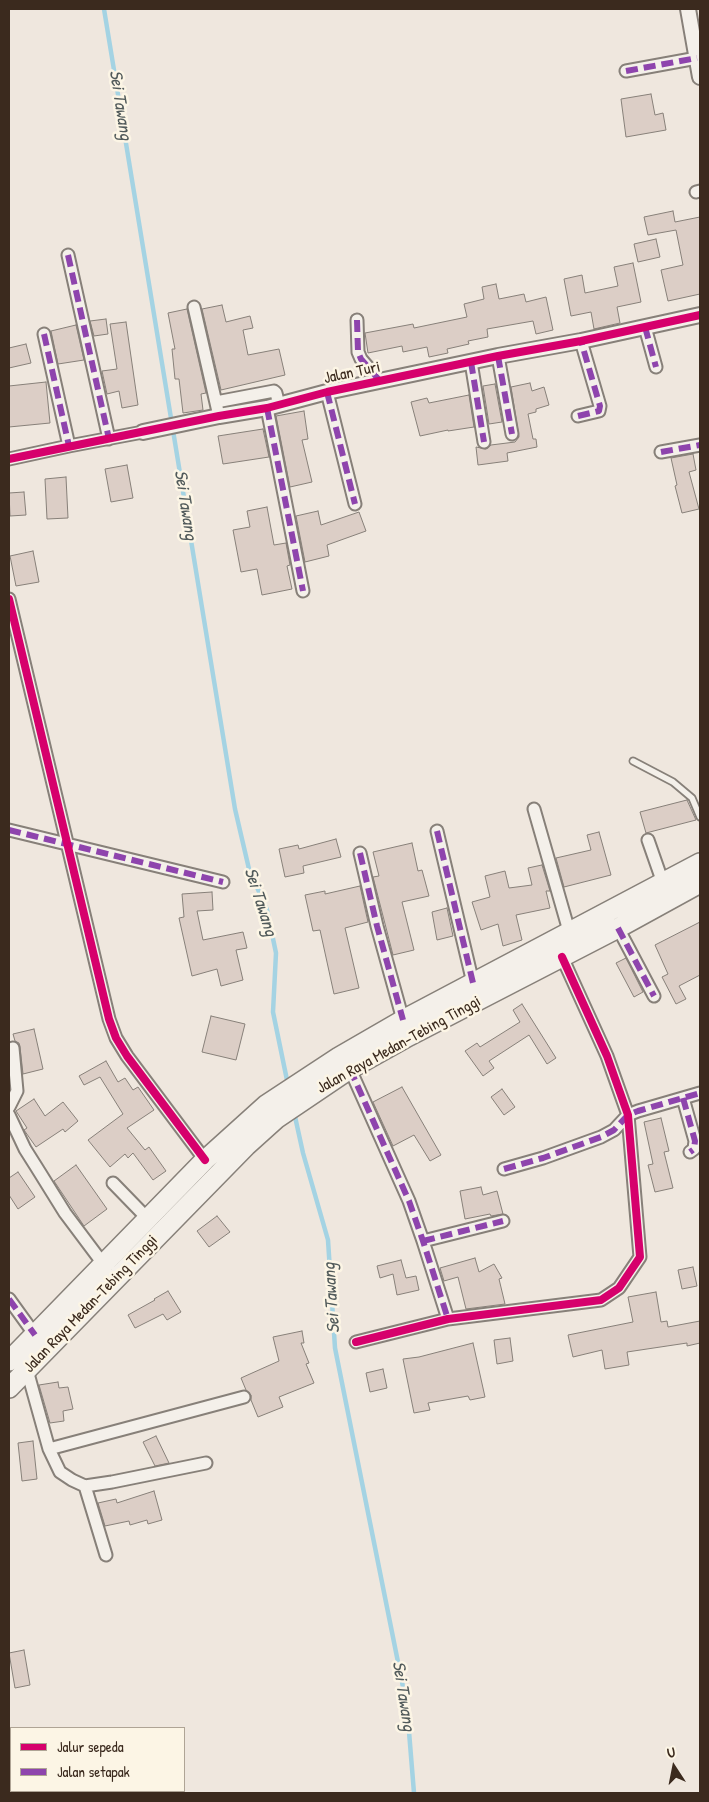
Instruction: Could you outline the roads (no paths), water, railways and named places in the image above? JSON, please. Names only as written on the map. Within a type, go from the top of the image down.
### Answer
[{"type":"highway","name":"Jalan Raya Medan-Tebing Tinggi","points":[[9,1361],[205,1160],[299,1093],[339,1057],[403,1020],[700,863]]},
{"type":"highway","name":"Jalan Raya Medan-Tebing Tinggi","points":[[299,1093],[350,1069],[700,883]]},
{"type":"highway","points":[[569,931],[570,952]]},
{"type":"highway","name":"Jalan Raya Medan-Tebing Tinggi","points":[[9,1388],[246,1146],[271,1112]]},
{"type":"street","points":[[688,9],[700,77]]},
{"type":"street","points":[[626,71],[696,58]]},
{"type":"street","points":[[68,256],[109,439]]},
{"type":"street","points":[[194,307],[218,409]]},
{"type":"street","name":"Jalan Turi","points":[[9,459],[178,424],[218,409],[273,406],[327,392],[498,356],[581,341],[700,314]]},
{"type":"street","points":[[357,320],[358,352],[361,359],[380,381]]},
{"type":"street","points":[[646,326],[656,366]]},
{"type":"street","points":[[44,334],[69,446]]},
{"type":"street","points":[[578,416],[599,411],[600,406],[581,341]]},
{"type":"street","points":[[498,356],[512,434]]},
{"type":"street","points":[[471,362],[484,442]]},
{"type":"street","points":[[327,392],[355,504]]},
{"type":"street","points":[[273,406],[303,591]]},
{"type":"street","points":[[661,452],[700,445]]},
{"type":"street","points":[[9,599],[109,1020],[116,1038],[127,1056],[205,1160]]},
{"type":"street","points":[[534,810],[569,931]]},
{"type":"street","points":[[9,830],[223,882]]},
{"type":"street","points":[[437,831],[473,983]]},
{"type":"street","points":[[648,840],[663,883]]},
{"type":"street","points":[[360,853],[376,926],[403,1020]]},
{"type":"street","points":[[618,928],[654,996]]},
{"type":"street","points":[[356,1342],[448,1319],[601,1300],[619,1288],[640,1257],[628,1115],[570,952]]},
{"type":"street","points":[[9,1107],[17,1091],[13,1048]]},
{"type":"street","points":[[350,1069],[409,1201],[448,1319]]},
{"type":"street","points":[[504,1169],[601,1138],[614,1130],[628,1115],[638,1110],[700,1093]]},
{"type":"street","points":[[683,1098],[695,1141],[694,1149],[690,1152]]},
{"type":"street","points":[[9,1115],[33,1163],[65,1213],[104,1265]]},
{"type":"street","points":[[113,1183],[147,1218]]},
{"type":"street","points":[[423,1241],[504,1221]]},
{"type":"street","points":[[9,1299],[35,1335]]},
{"type":"street","points":[[27,1370],[49,1449],[60,1472],[85,1486],[206,1463]]},
{"type":"street","points":[[49,1449],[244,1397]]},
{"type":"street","points":[[85,1486],[106,1556]]},
{"type":"lane","points":[[634,761],[673,782],[692,798],[700,817]]},
{"type":"waterway","name":"Sei Tawang","points":[[104,9],[235,809],[249,869],[267,910],[276,953],[273,1012],[288,1085]]},
{"type":"waterway","name":"Sei Tawang","points":[[294,1112],[303,1153],[328,1240],[335,1348],[407,1707],[414,1793]]}]
